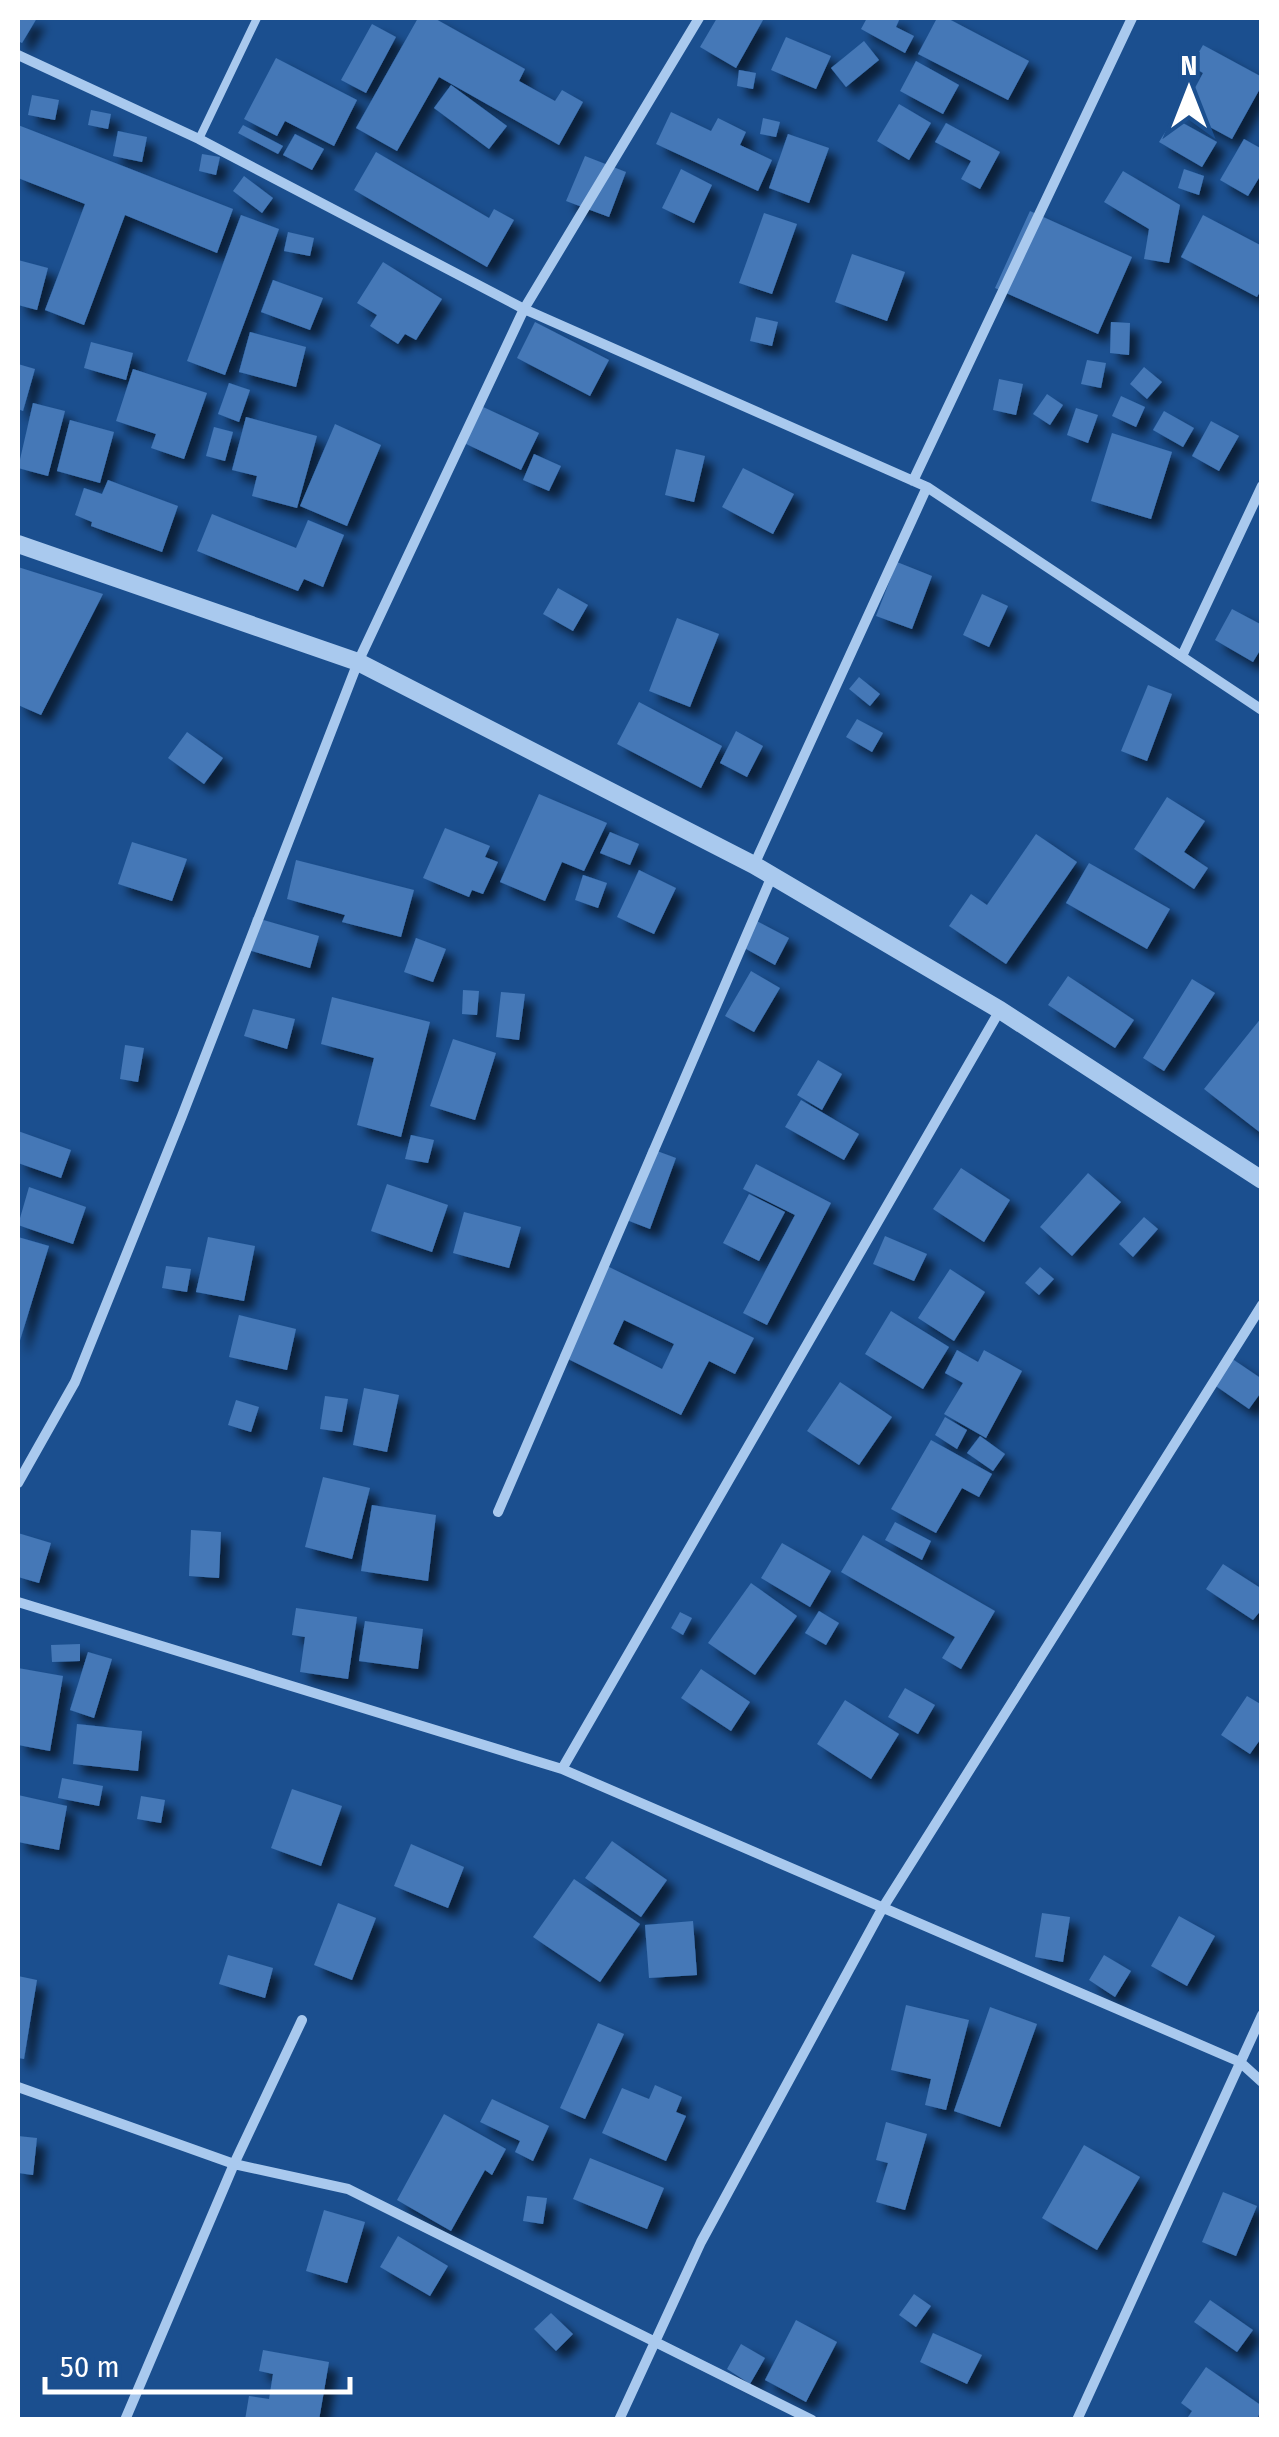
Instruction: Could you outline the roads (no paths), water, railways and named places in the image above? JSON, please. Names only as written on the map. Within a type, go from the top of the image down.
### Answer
[{"type":"street","points":[[18,1483],[75,1382],[358,662],[524,308],[699,18]]},
{"type":"street","points":[[913,481],[1132,18]]},
{"type":"street","points":[[18,54],[200,140],[524,308],[926,486],[1262,710]]},
{"type":"street","points":[[754,865],[926,486]]},
{"type":"street","points":[[1182,656],[1262,486]]},
{"type":"street","points":[[18,544],[358,662],[754,865],[1000,1010],[1262,1180]]},
{"type":"street","points":[[498,1512],[772,876]]},
{"type":"street","points":[[562,1769],[1000,1010]]},
{"type":"street","points":[[618,2420],[701,2242],[882,1909],[1262,1306]]},
{"type":"street","points":[[18,1602],[562,1769],[1240,2062],[1262,2082]]},
{"type":"street","points":[[1077,2420],[1262,2016]]},
{"type":"street","points":[[124,2420],[234,2164],[302,2020]]},
{"type":"street","points":[[18,2087],[234,2164],[348,2189],[812,2420]]},
{"type":"lane","points":[[200,140],[257,18]]}]
